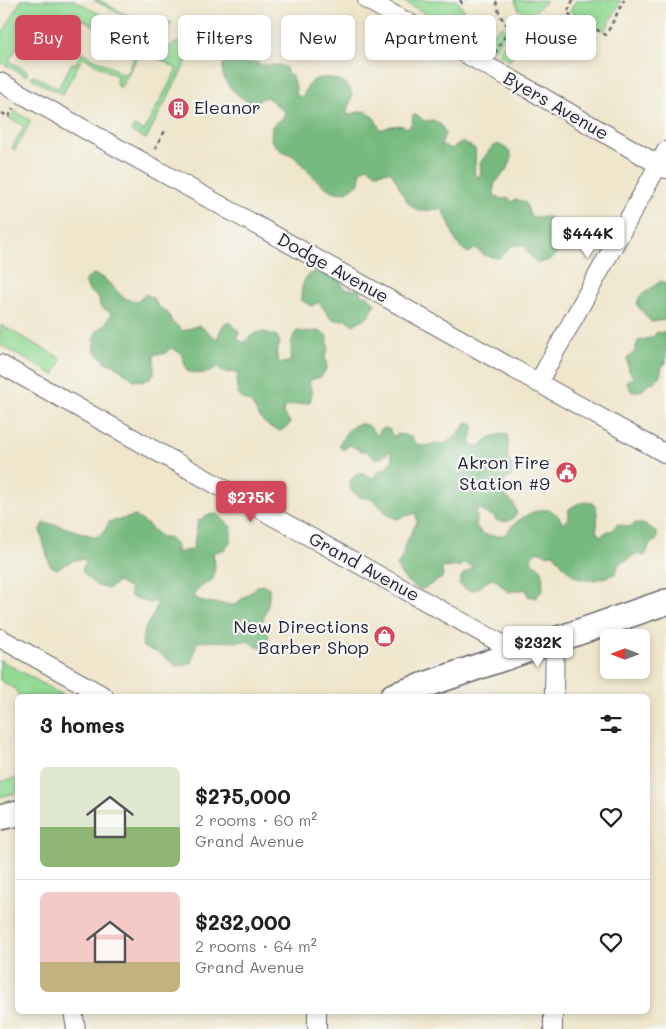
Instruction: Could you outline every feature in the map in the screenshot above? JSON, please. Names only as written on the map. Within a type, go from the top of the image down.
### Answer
[{"type":"main road","points":[[399,694],[666,602]]},
{"type":"main road","points":[[0,817],[15,814]]},
{"type":"street","name":"Byers Avenue","points":[[367,0],[663,161]]},
{"type":"street","name":"Dodge Avenue","points":[[0,82],[666,454]]},
{"type":"street","points":[[538,382],[663,161]]},
{"type":"street","name":"Grand Avenue","points":[[0,364],[518,653]]},
{"type":"street","points":[[0,638],[100,694]]},
{"type":"street","points":[[554,694],[555,641]]},
{"type":"street","points":[[74,1014],[76,1029]]},
{"type":"street","points":[[317,1029],[318,1014]]},
{"type":"street","points":[[553,1014],[553,1029]]},
{"type":"path","points":[[460,0],[462,3],[466,0]]},
{"type":"path","points":[[496,0],[502,20],[510,28],[496,51]]},
{"type":"path","points":[[573,0],[566,13],[606,35],[624,0]]},
{"type":"path","points":[[2,113],[8,117],[14,108]]},
{"type":"path","points":[[154,151],[166,129]]},
{"type":"green space","points":[[21,0],[74,0],[101,15],[91,15],[91,24],[81,19],[81,15],[15,15],[15,50],[9,61],[28,72],[26,76],[0,62],[0,38]]},
{"type":"green space","points":[[94,0],[99,0],[126,15],[122,15]]},
{"type":"green space","points":[[401,0],[457,0],[467,15],[428,15]]},
{"type":"green space","points":[[515,0],[547,0],[534,11],[525,13],[521,11]]},
{"type":"green space","points":[[576,0],[621,0],[605,31],[596,26],[596,15],[577,15],[570,11]]},
{"type":"green space","points":[[168,21],[173,23],[168,28]]},
{"type":"green space","points":[[503,26],[506,32],[496,48],[496,31]]},
{"type":"green space","points":[[506,40],[506,59],[498,54]]},
{"type":"green space","points":[[178,42],[178,60],[187,60],[146,139],[131,131],[134,126],[144,131],[177,69],[161,60],[168,60],[168,47]]},
{"type":"green space","points":[[82,52],[91,57],[91,60],[97,60],[125,75],[133,60],[136,60],[121,87],[117,86],[116,81],[118,77],[83,57],[62,95],[31,78],[33,75],[58,88],[72,63],[75,64],[77,60],[81,60]]},
{"type":"green space","points":[[226,60],[246,60],[249,63],[256,62],[260,65],[279,65],[286,68],[288,75],[291,75],[296,87],[296,93],[301,98],[309,84],[316,79],[336,79],[347,85],[352,96],[346,114],[366,111],[374,118],[381,130],[394,126],[408,128],[412,123],[413,115],[419,116],[424,121],[433,120],[441,125],[445,133],[441,146],[451,149],[463,142],[475,149],[475,176],[479,177],[481,171],[480,163],[492,147],[497,144],[506,148],[510,153],[510,163],[494,185],[494,195],[501,199],[509,198],[512,202],[515,199],[525,202],[531,217],[549,217],[557,222],[557,229],[554,235],[550,237],[560,249],[550,259],[537,263],[528,254],[525,246],[520,245],[510,247],[500,258],[486,256],[476,248],[469,253],[458,244],[441,209],[421,211],[415,209],[406,200],[390,171],[376,173],[368,167],[363,169],[359,183],[351,190],[338,192],[331,190],[317,180],[293,156],[279,149],[271,140],[272,126],[283,118],[285,111],[266,97],[251,103],[244,99],[226,81],[223,67]]},
{"type":"green space","points":[[15,111],[31,121],[15,150],[12,148],[24,126],[10,119]]},
{"type":"green space","points":[[330,270],[340,275],[342,285],[346,289],[360,290],[362,296],[367,295],[375,304],[370,315],[353,325],[346,319],[339,321],[330,318],[319,302],[311,306],[301,300],[302,288],[307,277],[316,271]]},
{"type":"green space","points":[[93,274],[104,278],[124,298],[137,302],[146,294],[153,298],[159,307],[168,313],[172,322],[183,331],[199,325],[217,339],[226,322],[232,324],[239,332],[238,339],[244,343],[255,333],[259,332],[277,336],[280,344],[276,353],[279,363],[289,362],[292,339],[298,329],[301,332],[319,331],[327,336],[328,349],[325,356],[327,368],[321,377],[309,382],[312,394],[310,402],[284,408],[283,414],[290,424],[281,431],[265,424],[250,402],[241,397],[237,391],[238,373],[222,372],[218,366],[211,371],[203,373],[187,371],[181,353],[171,348],[164,354],[154,354],[154,374],[146,381],[134,380],[116,366],[105,362],[95,351],[94,340],[97,331],[106,324],[111,313],[100,306],[99,298],[89,291],[85,281]]},
{"type":"green space","points":[[661,281],[666,283],[666,320],[651,322],[637,305],[639,297]]},
{"type":"green space","points":[[1,325],[62,359],[54,375],[0,345]]},
{"type":"green space","points":[[666,331],[666,363],[662,366],[660,375],[654,383],[649,382],[643,390],[632,392],[627,384],[627,380],[634,378],[629,371],[627,359],[635,351],[638,341],[653,337],[657,332]]},
{"type":"green space","points":[[468,422],[473,424],[472,446],[479,447],[492,437],[507,435],[507,460],[511,464],[511,477],[504,480],[504,495],[514,504],[517,514],[510,520],[503,522],[496,520],[494,516],[487,514],[481,509],[476,510],[476,526],[482,534],[503,535],[522,518],[540,510],[551,511],[557,515],[563,524],[568,518],[569,509],[577,504],[586,502],[593,503],[595,506],[598,517],[596,532],[601,536],[608,531],[612,531],[617,524],[629,527],[636,523],[646,525],[657,532],[657,540],[650,544],[645,556],[635,554],[619,563],[616,573],[594,580],[584,580],[573,575],[554,553],[548,555],[537,551],[531,557],[532,563],[542,569],[543,589],[536,598],[528,596],[526,589],[508,592],[497,581],[492,579],[476,589],[469,590],[464,588],[459,584],[462,575],[474,567],[464,563],[460,566],[441,568],[442,578],[421,590],[413,586],[406,581],[397,566],[404,553],[403,549],[417,522],[416,513],[396,519],[387,514],[373,499],[359,497],[351,490],[350,482],[356,474],[365,474],[373,478],[377,472],[385,469],[393,459],[390,451],[383,457],[376,459],[366,451],[361,451],[350,445],[343,450],[339,446],[346,433],[359,424],[369,426],[377,436],[381,429],[386,428],[390,430],[391,435],[399,434],[411,437],[419,445],[426,446],[438,443],[444,444],[453,439]]},
{"type":"green space","points":[[218,514],[231,527],[231,540],[225,549],[213,553],[215,564],[213,579],[198,589],[193,596],[203,602],[235,605],[257,586],[264,585],[269,588],[269,597],[261,623],[265,626],[269,636],[262,648],[248,641],[197,642],[192,662],[176,666],[159,653],[143,647],[143,634],[156,608],[157,601],[149,603],[130,596],[130,589],[118,582],[108,589],[95,585],[82,571],[86,561],[84,559],[73,561],[56,569],[50,565],[40,530],[44,523],[96,537],[104,532],[109,522],[135,516],[162,538],[170,538],[177,547],[177,553],[193,549],[198,521],[208,515]]},
{"type":"green space","points":[[0,660],[61,694],[18,694],[15,689],[0,680]]},
{"type":"green space","points":[[15,778],[15,793],[0,797],[0,782]]},
{"type":"place","name":"Eleanor","points":[[178,108]]},
{"type":"place","name":"Akron Fire Station #9","points":[[566,473]]},
{"type":"place","name":"New Directions Barber Shop","points":[[385,637]]}]
